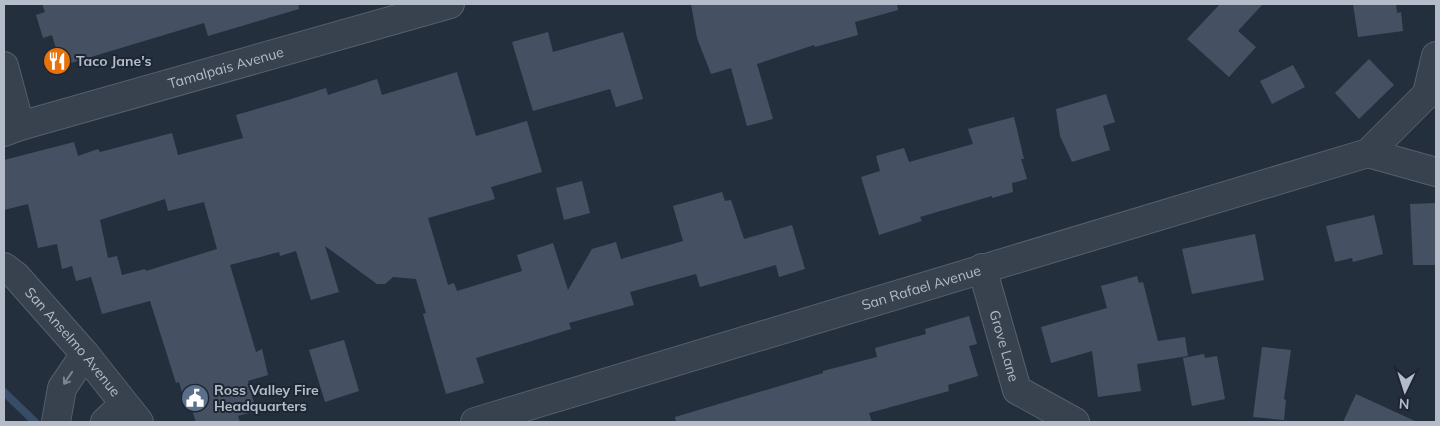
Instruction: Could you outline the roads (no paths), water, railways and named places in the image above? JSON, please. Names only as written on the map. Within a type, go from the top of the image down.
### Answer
[{"type":"street","name":"Tamalpais Avenue","points":[[12,129],[450,4]]},
{"type":"street","points":[[1436,56],[1427,94],[1368,153],[1436,172]]},
{"type":"street","points":[[4,66],[12,129]]},
{"type":"street","name":"San Rafael Avenue","points":[[475,422],[1368,153]]},
{"type":"street","name":"San Anselmo Avenue","points":[[4,267],[16,276],[85,354],[123,416]]},
{"type":"street","name":"Grove Lane","points":[[982,268],[1017,390],[1074,422]]},
{"type":"street","points":[[58,414],[62,388],[85,354]]},
{"type":"waterway","points":[[4,392],[35,422]]},
{"type":"place","name":"Taco Jane's","points":[[57,61]]},
{"type":"place","name":"Ross Valley Fire Headquarters","points":[[195,398]]}]
